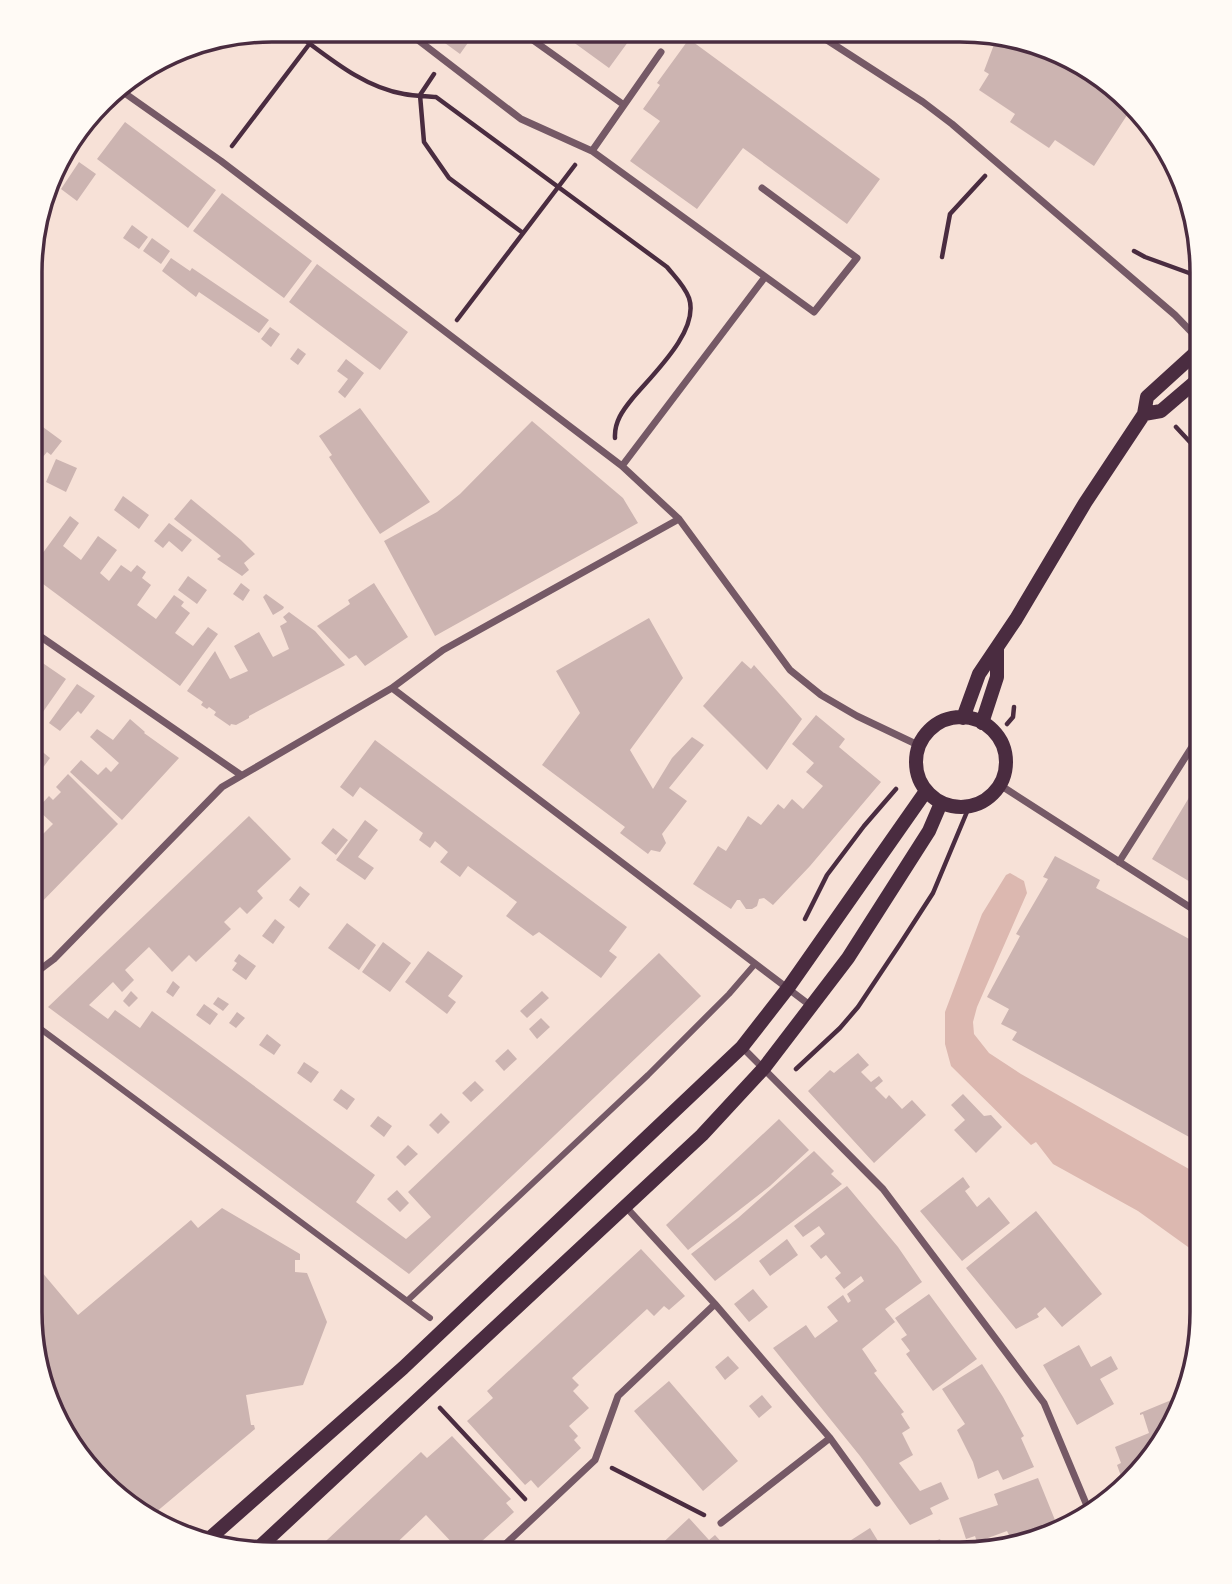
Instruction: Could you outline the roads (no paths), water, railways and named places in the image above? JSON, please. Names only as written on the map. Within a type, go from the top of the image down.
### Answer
[{"type":"main road","points":[[963,718],[979,674],[1085,503],[1144,414],[1147,397],[1190,356]]},
{"type":"main road","points":[[1144,414],[1161,411],[1190,386]]},
{"type":"main road","points":[[982,723],[998,677],[997,648]]},
{"type":"main road","points":[[950,718],[982,723],[998,736],[1003,744],[1006,765],[1000,785],[982,803],[955,807],[942,803],[920,783],[915,759],[918,745],[931,728],[950,718]]},
{"type":"main road","points":[[214,1534],[403,1368],[742,1047],[788,988],[926,791]]},
{"type":"main road","points":[[265,1542],[702,1135],[764,1068],[848,958],[929,831],[942,803]]},
{"type":"street","points":[[420,42],[521,119],[593,151],[814,312],[857,258],[762,188]]},
{"type":"street","points":[[536,42],[624,105]]},
{"type":"street","points":[[830,42],[952,124],[1175,315],[1190,332]]},
{"type":"street","points":[[593,151],[662,52]]},
{"type":"street","points":[[127,94],[448,331],[622,466],[679,519],[790,670],[821,695],[857,716],[918,745]]},
{"type":"street","points":[[622,466],[765,277]]},
{"type":"street","points":[[42,968],[54,959],[211,796],[241,775],[393,688],[443,650],[679,519]]},
{"type":"street","points":[[42,639],[241,775]]},
{"type":"street","points":[[393,688],[811,1006]]},
{"type":"street","points":[[1119,862],[1190,750]]},
{"type":"street","points":[[1000,785],[1190,907]]},
{"type":"street","points":[[407,1301],[648,1075],[729,994],[755,964]]},
{"type":"street","points":[[42,1030],[430,1318]]},
{"type":"street","points":[[742,1047],[883,1189],[1044,1403],[1086,1504]]},
{"type":"street","points":[[625,1205],[715,1304],[830,1438],[877,1503]]},
{"type":"street","points":[[507,1542],[595,1460],[618,1396],[715,1304]]},
{"type":"street","points":[[721,1523],[830,1438]]}]
